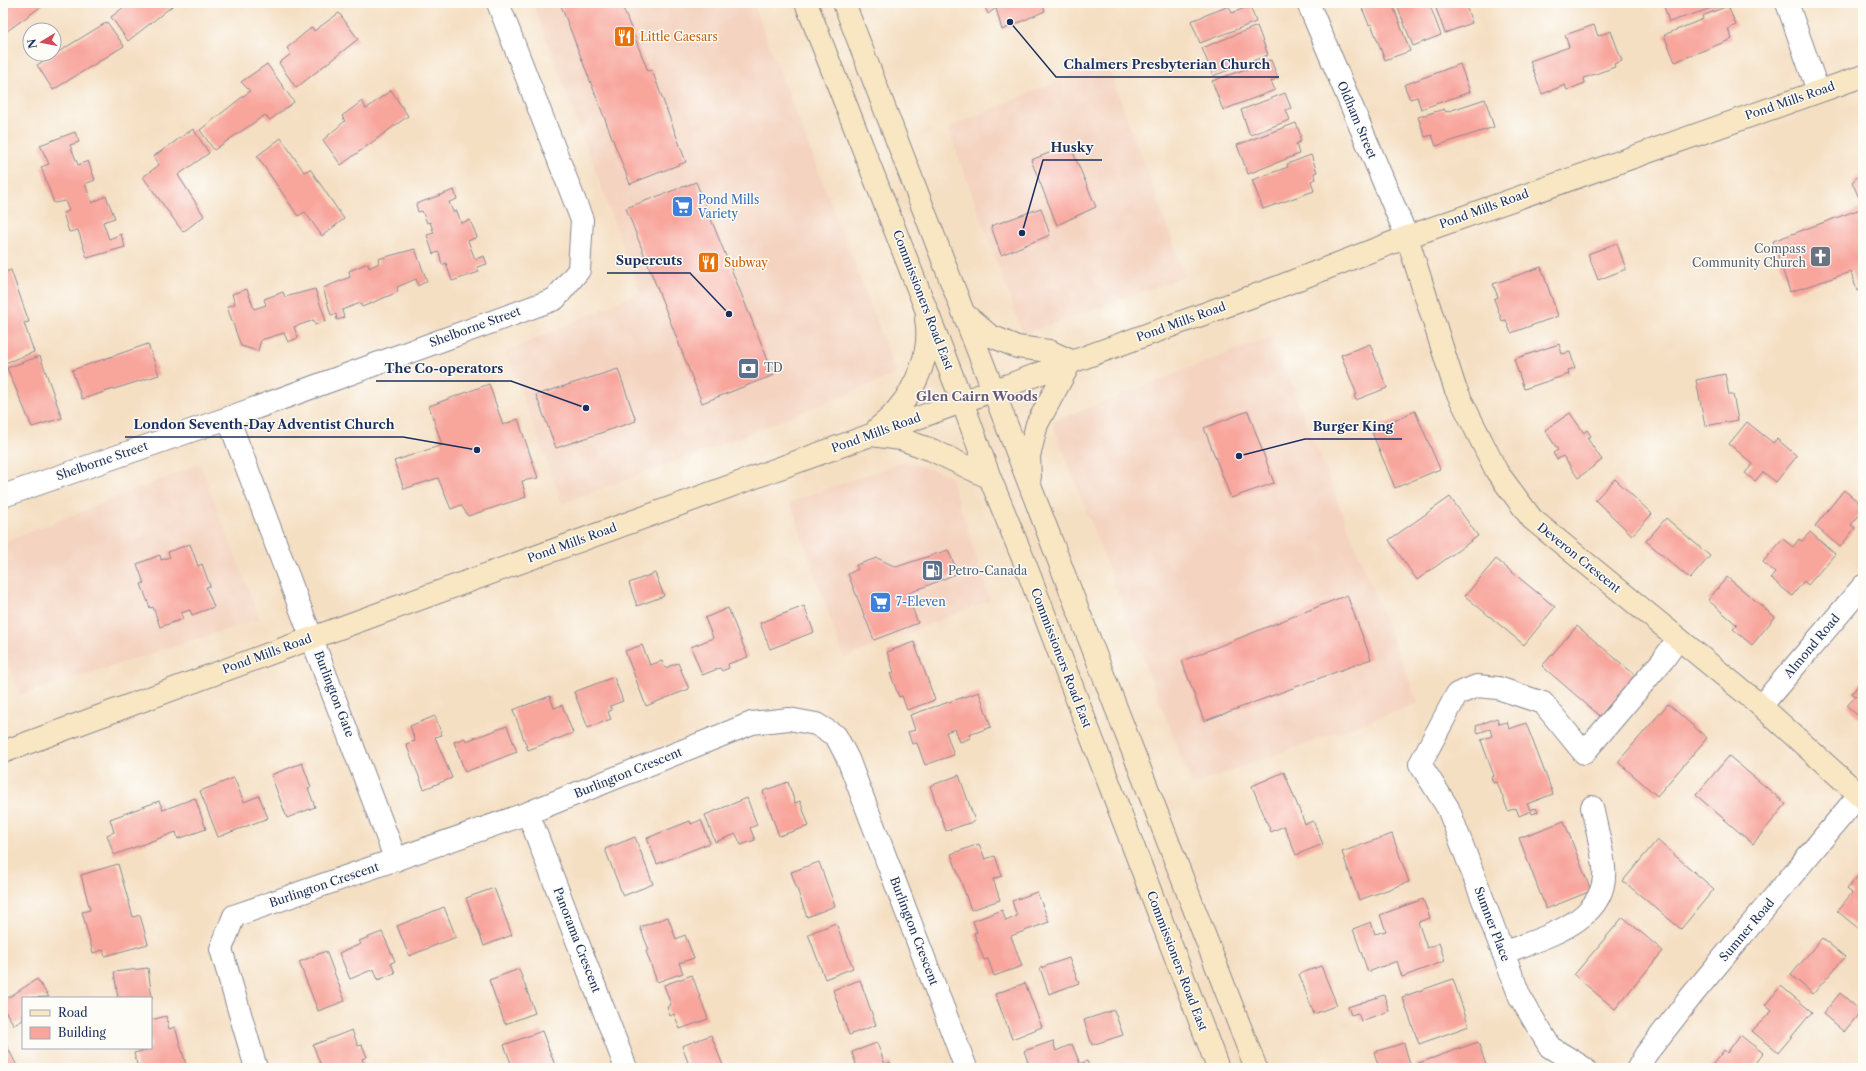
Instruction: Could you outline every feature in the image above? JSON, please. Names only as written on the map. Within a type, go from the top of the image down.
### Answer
[{"type":"main road","name":"Commissioners Road East","points":[[806,3],[921,295],[990,478],[1024,561],[1218,1068]]},
{"type":"main road","points":[[844,3],[965,314],[1030,488],[1256,1068]]},
{"type":"main road","name":"Pond Mills Road","points":[[3,752],[1071,361],[1278,287],[1407,237],[1863,76]]},
{"type":"main road","name":"Deveron Crescent","points":[[1407,237],[1455,388],[1497,472],[1532,519],[1761,706],[1861,796]]},
{"type":"main road","points":[[871,435],[896,411],[914,386],[925,357],[927,326],[921,295]]},
{"type":"main road","points":[[965,314],[989,335],[1018,347],[1049,351],[1071,361],[1037,424],[1029,456],[1030,488]]},
{"type":"main road","points":[[871,435],[901,439],[932,450],[990,478]]},
{"type":"street","name":"Shelborne Street","points":[[3,496],[228,418],[555,299],[579,270],[582,220],[498,3]]},
{"type":"street","name":"Oldham Street","points":[[1308,3],[1407,237]]},
{"type":"street","points":[[1787,3],[1818,91]]},
{"type":"street","name":"Burlington Gate","points":[[228,418],[396,860]]},
{"type":"street","name":"Almond Road","points":[[1761,706],[1863,586]]},
{"type":"street","name":"Sumner Place","points":[[1584,1068],[1550,1047],[1520,998],[1448,808],[1420,764],[1457,694],[1477,686],[1498,688],[1543,703],[1584,753],[1663,660],[1678,639]]},
{"type":"street","name":"Burlington Crescent","points":[[256,1068],[221,949],[234,916],[528,813],[752,723],[790,718],[816,724],[836,736],[848,759],[966,1068]]},
{"type":"street","name":"Sumner Road","points":[[1638,1068],[1646,1054],[1693,994],[1861,796]]},
{"type":"street","points":[[1503,952],[1571,926],[1584,916],[1594,904],[1602,888],[1604,869],[1592,807]]},
{"type":"street","name":"Panorama Crescent","points":[[528,813],[626,1068]]},
{"type":"shaded area","points":[[533,3],[753,3],[897,374],[702,452],[562,503],[506,352],[640,292]]},
{"type":"shaded area","points":[[1106,60],[1185,276],[1023,334],[948,128]]},
{"type":"shaded area","points":[[1272,336],[1418,703],[1192,785],[1052,422]]},
{"type":"shaded area","points":[[906,461],[950,476],[990,600],[844,658],[790,502]]},
{"type":"shaded area","points":[[200,464],[260,619],[20,695],[3,649],[3,543]]},
{"type":"building","points":[[3,3],[46,3],[3,34]]},
{"type":"building","points":[[129,3],[176,3],[128,41],[111,17]]},
{"type":"building","points":[[560,3],[621,3],[648,71],[652,70],[686,162],[630,184]]},
{"type":"building","points":[[983,3],[1042,3],[1045,11],[1002,30],[996,8],[988,14]]},
{"type":"building","points":[[1360,3],[1392,3],[1410,51],[1385,60],[1371,24],[1369,25]]},
{"type":"building","points":[[1396,3],[1429,3],[1441,35],[1413,46]]},
{"type":"building","points":[[1434,3],[1465,3],[1472,23],[1445,33]]},
{"type":"building","points":[[1663,3],[1720,3],[1721,5],[1669,22]]},
{"type":"building","points":[[1229,6],[1232,13],[1250,6],[1256,22],[1200,43],[1191,21]]},
{"type":"building","points":[[1728,6],[1736,25],[1728,29],[1732,39],[1675,62],[1664,35],[1703,19],[1702,16]]},
{"type":"building","points":[[339,13],[358,39],[296,88],[279,63],[291,54],[287,48],[312,27],[314,31]]},
{"type":"building","points":[[107,22],[124,46],[53,90],[37,65],[42,62],[62,62],[62,50]]},
{"type":"building","points":[[1594,25],[1598,36],[1611,31],[1622,61],[1614,64],[1615,67],[1584,78],[1585,83],[1567,90],[1565,85],[1542,94],[1530,61],[1569,47],[1565,35]]},
{"type":"building","points":[[1257,26],[1268,55],[1213,76],[1202,48]]},
{"type":"building","points":[[1271,60],[1278,78],[1271,81],[1275,90],[1223,110],[1212,81]]},
{"type":"building","points":[[267,64],[294,102],[270,120],[265,115],[214,150],[200,130],[250,91],[241,82]]},
{"type":"building","points":[[1460,64],[1470,92],[1421,109],[1417,97],[1410,99],[1404,85]]},
{"type":"building","points":[[391,90],[408,116],[341,165],[323,140],[345,121],[342,116],[362,101],[366,109]]},
{"type":"building","points":[[1285,93],[1291,108],[1286,110],[1290,120],[1250,135],[1241,110]]},
{"type":"building","points":[[1485,99],[1494,127],[1436,146],[1432,135],[1425,137],[1418,117],[1444,109],[1446,112]]},
{"type":"building","points":[[1296,123],[1301,136],[1299,137],[1301,141],[1296,144],[1299,154],[1248,174],[1237,145]]},
{"type":"building","points":[[193,129],[209,153],[178,175],[204,216],[183,232],[143,177],[159,165],[154,156]]},
{"type":"building","points":[[75,132],[79,142],[70,145],[78,165],[88,161],[95,180],[85,184],[92,203],[106,196],[115,218],[103,222],[109,239],[121,234],[125,247],[87,258],[78,230],[69,232],[63,213],[69,211],[65,201],[54,203],[41,167],[49,164],[40,145]]},
{"type":"building","points":[[281,138],[304,172],[310,169],[344,219],[322,236],[305,212],[298,216],[257,156]]},
{"type":"building","points":[[1070,145],[1096,207],[1057,225],[1031,160]]},
{"type":"building","points":[[1311,155],[1317,172],[1314,173],[1316,179],[1311,181],[1314,191],[1263,209],[1252,180],[1288,167],[1287,164]]},
{"type":"building","points":[[1863,172],[1863,207],[1852,182]]},
{"type":"building","points":[[696,182],[774,375],[702,403],[626,208]]},
{"type":"building","points":[[454,190],[457,199],[449,202],[453,212],[457,211],[461,223],[470,220],[477,237],[468,241],[475,259],[484,256],[487,264],[477,267],[479,272],[452,281],[446,263],[442,265],[439,252],[433,254],[427,235],[434,233],[430,222],[427,223],[422,211],[418,212],[416,204]]},
{"type":"building","points":[[1041,208],[1050,235],[1001,255],[991,226]]},
{"type":"building","name":"Compass Community Church","points":[[1863,208],[1863,289],[1857,291],[1851,272],[1790,292],[1773,241]]},
{"type":"building","points":[[1617,243],[1626,269],[1598,280],[1588,254]]},
{"type":"building","points":[[415,249],[427,281],[418,286],[416,279],[397,287],[398,292],[362,307],[360,303],[342,310],[344,318],[337,320],[336,314],[331,315],[323,288],[350,277],[349,271],[368,263],[369,268],[379,263],[378,259]]},
{"type":"building","points":[[1541,267],[1558,316],[1511,333],[1506,320],[1502,321],[1494,299],[1498,297],[1493,284]]},
{"type":"building","points":[[11,270],[29,322],[24,323],[34,352],[5,363],[3,358],[3,273]]},
{"type":"building","points":[[247,289],[254,309],[266,305],[264,299],[283,292],[285,297],[315,289],[326,321],[315,325],[314,320],[294,327],[298,338],[288,342],[284,333],[261,340],[258,351],[241,346],[227,307],[235,304],[232,294]]},
{"type":"building","points":[[148,344],[159,375],[82,399],[72,370]]},
{"type":"building","points":[[1370,344],[1387,388],[1356,400],[1354,395],[1357,395],[1341,355]]},
{"type":"building","points":[[1559,344],[1562,354],[1570,352],[1575,368],[1568,370],[1569,374],[1524,389],[1514,359]]},
{"type":"building","points":[[40,356],[62,418],[32,427],[7,368]]},
{"type":"building","points":[[618,369],[636,421],[556,448],[536,395]]},
{"type":"building","points":[[1725,374],[1729,395],[1733,395],[1738,420],[1705,426],[1696,380]]},
{"type":"building","points":[[489,384],[503,425],[518,419],[538,478],[522,481],[526,497],[468,516],[461,505],[451,509],[438,478],[404,489],[394,461],[442,445],[429,406]]},
{"type":"building","points":[[1248,411],[1274,483],[1231,498],[1204,428]]},
{"type":"building","points":[[1415,411],[1440,469],[1395,488],[1371,430]]},
{"type":"building","points":[[1570,413],[1584,433],[1587,430],[1591,436],[1587,438],[1602,460],[1578,478],[1563,456],[1557,459],[1553,453],[1558,450],[1545,430]]},
{"type":"building","points":[[1747,422],[1773,443],[1777,439],[1797,456],[1776,482],[1763,472],[1755,481],[1745,473],[1753,464],[1729,444]]},
{"type":"building","points":[[1615,479],[1652,514],[1632,535],[1595,500]]},
{"type":"building","points":[[1844,490],[1863,506],[1863,511],[1851,525],[1855,528],[1840,547],[1815,526]]},
{"type":"building","points":[[1450,497],[1478,536],[1417,580],[1389,540]]},
{"type":"building","points":[[1666,518],[1710,556],[1690,579],[1646,541]]},
{"type":"building","points":[[1810,532],[1835,554],[1808,585],[1804,581],[1792,596],[1771,578],[1775,573],[1763,562],[1783,539],[1793,547],[1799,539],[1802,541]]},
{"type":"building","points":[[190,544],[198,566],[202,564],[210,586],[206,587],[214,607],[192,615],[190,610],[181,613],[183,619],[160,627],[153,607],[150,608],[141,584],[144,583],[137,564],[160,555],[161,560],[170,557],[168,552]]},
{"type":"building","points":[[948,550],[958,573],[907,594],[918,623],[874,640],[848,574],[858,569],[856,565],[877,558],[896,567]]},
{"type":"building","points":[[1496,559],[1555,607],[1524,645],[1465,596]]},
{"type":"building","points":[[655,573],[664,596],[637,606],[629,583]]},
{"type":"building","points":[[1727,577],[1775,617],[1752,645],[1733,629],[1737,625],[1708,600]]},
{"type":"building","points":[[1347,595],[1371,659],[1204,721],[1182,661]]},
{"type":"building","points":[[804,606],[814,632],[770,649],[760,623]]},
{"type":"building","points":[[728,608],[748,657],[728,664],[729,668],[722,671],[720,668],[702,675],[691,647],[713,638],[705,618]]},
{"type":"building","points":[[1577,626],[1635,675],[1600,716],[1542,666]]},
{"type":"building","points":[[914,642],[935,700],[907,710],[902,696],[899,697],[890,673],[894,672],[887,652]]},
{"type":"building","points":[[642,645],[650,665],[662,661],[665,668],[678,663],[689,689],[646,706],[625,651]]},
{"type":"building","points":[[614,677],[623,701],[610,706],[612,710],[608,712],[611,719],[588,728],[574,692]]},
{"type":"building","points":[[1863,680],[1863,720],[1847,706],[1856,696],[1852,693]]},
{"type":"building","points":[[979,692],[991,727],[969,735],[971,738],[960,742],[955,729],[946,732],[954,755],[925,765],[917,743],[912,744],[908,732],[915,730],[910,715]]},
{"type":"building","points":[[550,696],[554,708],[562,705],[573,733],[528,750],[513,710]]},
{"type":"building","points":[[1668,704],[1707,738],[1657,796],[1618,762]]},
{"type":"building","points":[[435,716],[442,735],[435,737],[452,778],[424,789],[406,744],[415,741],[410,726]]},
{"type":"building","points":[[1497,718],[1499,724],[1507,722],[1509,729],[1526,723],[1553,794],[1527,804],[1530,810],[1536,808],[1538,812],[1532,814],[1531,811],[1519,816],[1516,808],[1508,811],[1497,782],[1493,783],[1491,777],[1494,776],[1481,740],[1492,736],[1490,729],[1478,733],[1476,726]]},
{"type":"building","points":[[507,726],[517,752],[465,772],[454,742],[465,738],[466,741]]},
{"type":"building","points":[[1729,756],[1786,804],[1753,844],[1696,795]]},
{"type":"building","points":[[302,763],[311,787],[308,788],[315,807],[287,818],[271,775]]},
{"type":"building","points":[[1284,772],[1305,824],[1313,821],[1323,844],[1296,855],[1284,826],[1271,832],[1252,786]]},
{"type":"building","points":[[959,775],[975,821],[946,831],[930,786]]},
{"type":"building","points":[[234,778],[244,802],[259,796],[268,818],[218,837],[200,791]]},
{"type":"building","points":[[788,782],[795,803],[800,801],[809,826],[779,836],[763,791]]},
{"type":"building","points":[[195,798],[206,829],[178,839],[176,832],[114,855],[107,835],[114,832],[110,819],[159,801],[163,810]]},
{"type":"building","points":[[747,798],[757,825],[750,828],[755,840],[741,845],[736,834],[715,842],[705,815]]},
{"type":"building","points":[[701,820],[710,843],[657,864],[647,838],[690,821],[691,824]]},
{"type":"building","points":[[1564,821],[1591,891],[1546,909],[1519,838]]},
{"type":"building","points":[[1392,834],[1409,882],[1359,900],[1342,852]]},
{"type":"building","points":[[635,837],[653,884],[623,896],[605,849]]},
{"type":"building","points":[[1657,840],[1714,889],[1681,929],[1623,881]]},
{"type":"building","points":[[979,844],[985,859],[995,856],[1002,876],[993,879],[1000,900],[971,910],[951,854]]},
{"type":"building","points":[[819,862],[835,906],[807,917],[791,872]]},
{"type":"building","points":[[118,864],[133,917],[140,915],[148,944],[105,956],[103,950],[93,953],[82,912],[90,910],[81,875]]},
{"type":"building","points":[[1863,870],[1863,922],[1858,928],[1837,911],[1852,893],[1847,889]]},
{"type":"building","points":[[494,888],[512,935],[484,946],[466,898]]},
{"type":"building","points":[[1037,892],[1049,922],[1011,936],[1022,966],[994,976],[988,959],[984,960],[974,933],[977,932],[973,921],[1002,910],[1006,921],[1017,916],[1012,901]]},
{"type":"building","points":[[1423,899],[1430,918],[1418,922],[1427,948],[1439,943],[1445,961],[1402,977],[1397,961],[1368,972],[1353,929],[1371,922],[1375,934],[1386,931],[1380,915]]},
{"type":"building","points":[[444,907],[456,937],[409,956],[397,926]]},
{"type":"building","points":[[668,917],[676,939],[685,935],[694,958],[679,963],[683,973],[657,982],[646,951],[649,950],[640,927]]},
{"type":"building","points":[[1623,917],[1663,951],[1615,1009],[1574,975]]},
{"type":"building","points":[[836,923],[853,968],[825,979],[808,934]]},
{"type":"building","points":[[382,932],[395,961],[391,963],[395,973],[378,980],[374,969],[350,979],[339,953],[361,944],[359,941]]},
{"type":"building","points":[[1822,938],[1845,957],[1813,994],[1791,975]]},
{"type":"building","points":[[326,951],[345,1001],[318,1011],[299,962]]},
{"type":"building","points":[[1069,958],[1079,983],[1049,994],[1040,968]]},
{"type":"building","points":[[1321,966],[1337,1005],[1314,1014],[1299,974]]},
{"type":"building","points":[[148,968],[152,997],[118,997],[114,972]]},
{"type":"building","points":[[519,969],[535,1013],[505,1024],[489,980]]},
{"type":"building","points":[[692,975],[708,1019],[680,1029],[674,1014],[670,1016],[667,1007],[671,1005],[664,985]]},
{"type":"building","points":[[37,979],[49,997],[22,997],[22,1021],[14,1025],[3,1008],[3,1001]]},
{"type":"building","points":[[1453,979],[1469,1026],[1419,1044],[1402,997]]},
{"type":"building","points":[[860,980],[876,1025],[849,1035],[833,990]]},
{"type":"building","points":[[1025,983],[1042,1027],[1012,1039],[995,994]]},
{"type":"building","points":[[1781,986],[1812,1012],[1778,1053],[1752,1031],[1772,1011],[1765,1005]]},
{"type":"building","points":[[1840,993],[1861,1011],[1844,1032],[1823,1014]]},
{"type":"building","points":[[1384,995],[1389,1011],[1361,1021],[1358,1013],[1351,1015],[1348,1007]]},
{"type":"building","points":[[1114,1010],[1123,1035],[1092,1045],[1084,1020]]},
{"type":"building","points":[[166,1016],[169,1029],[175,1027],[187,1068],[138,1068],[134,1053],[146,1049],[152,1049],[152,1020]]},
{"type":"building","points":[[352,1030],[358,1046],[362,1045],[367,1057],[362,1059],[366,1068],[322,1068],[313,1045]]},
{"type":"building","points":[[542,1031],[556,1068],[513,1068],[504,1045]]},
{"type":"building","points":[[711,1035],[724,1068],[690,1068],[682,1046]]},
{"type":"building","points":[[1740,1035],[1763,1053],[1751,1068],[1710,1068],[1724,1050],[1727,1053]]},
{"type":"building","points":[[3,1038],[18,1068],[3,1068]]},
{"type":"building","points":[[1053,1041],[1056,1051],[1072,1044],[1080,1064],[1087,1061],[1090,1068],[1030,1068],[1024,1051]]},
{"type":"building","points":[[1478,1042],[1487,1068],[1417,1068],[1416,1064]]},
{"type":"building","points":[[877,1043],[885,1064],[890,1062],[891,1068],[857,1068],[852,1052]]},
{"type":"building","points":[[1404,1043],[1411,1068],[1379,1068],[1374,1052]]},
{"type":"place","name":"Chalmers Presbyterian Church","points":[[1010,22]]},
{"type":"place","name":"Little Caesars","points":[[625,37]]},
{"type":"place","name":"Pond Mills Variety","points":[[683,207]]},
{"type":"place","name":"Husky","points":[[1022,233]]},
{"type":"place","name":"Compass Community Church","points":[[1821,256]]},
{"type":"place","name":"Subway","points":[[708,263]]},
{"type":"place","name":"Supercuts","points":[[729,314]]},
{"type":"place","name":"TD","points":[[749,368]]},
{"type":"place","name":"The Co-operators","points":[[586,408]]},
{"type":"place","name":"London Seventh-Day Adventist Church","points":[[477,450]]},
{"type":"place","name":"Burger King","points":[[1239,456]]},
{"type":"place","name":"Petro-Canada","points":[[932,571]]},
{"type":"place","name":"7-Eleven","points":[[881,602]]},
{"type":"district","name":"Glen Cairn Woods","points":[[977,396]]}]
